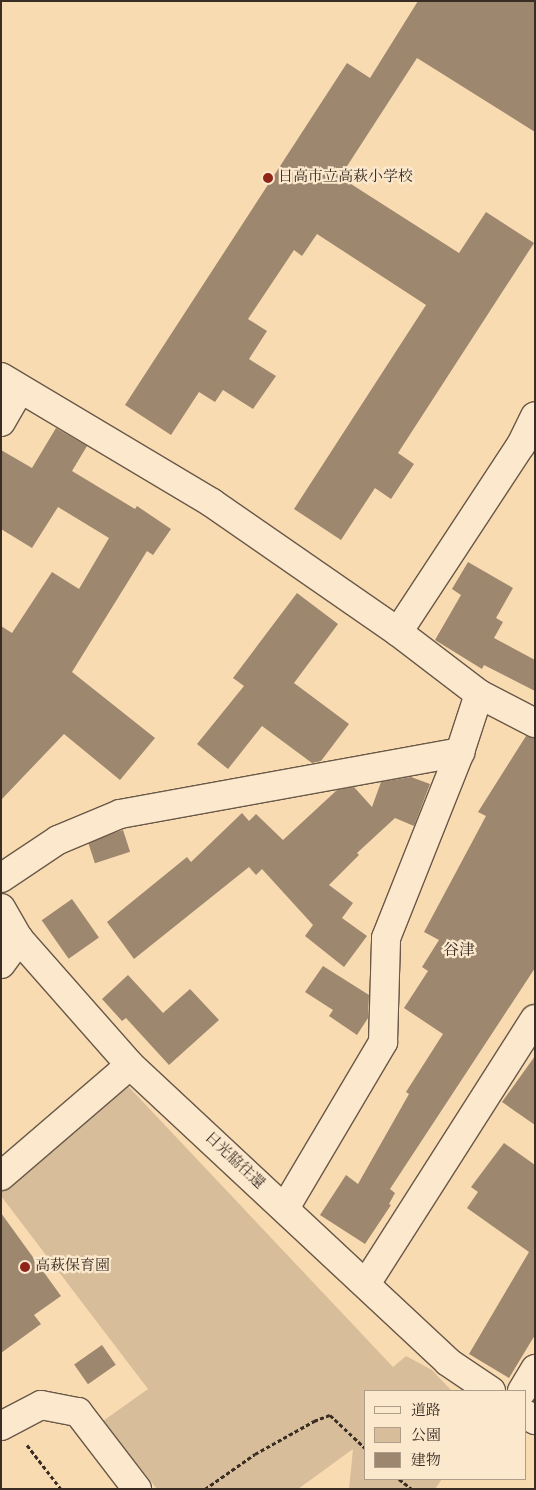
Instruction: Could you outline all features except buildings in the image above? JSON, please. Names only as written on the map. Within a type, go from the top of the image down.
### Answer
[{"type":"street","points":[[1,422],[11,383],[212,503],[398,632],[479,694],[535,723]]},
{"type":"street","points":[[398,632],[521,445],[535,416]]},
{"type":"street","points":[[284,1208],[383,1042],[386,938],[460,752],[479,694]]},
{"type":"street","points":[[1,878],[58,840],[120,814],[460,752]]},
{"type":"street","name":"日光脇往還","points":[[1,908],[19,939],[130,1065],[448,1362],[490,1390]]},
{"type":"street","points":[[1,964],[19,939]]},
{"type":"street","points":[[366,1284],[533,1026]]},
{"type":"street","points":[[1,1176],[130,1065]]},
{"type":"street","points":[[523,1390],[535,1369]]},
{"type":"street","points":[[4,1420],[41,1405],[78,1412],[137,1489]]},
{"type":"path","points":[[205,1489],[255,1454],[330,1415],[364,1447]]},
{"type":"path","points":[[4,1420],[62,1489]]},
{"type":"path","points":[[400,1480],[412,1489]]},
{"type":"green space","points":[[127,1085],[393,1367],[406,1356],[432,1370],[451,1390],[364,1390],[364,1480],[441,1480],[435,1489],[349,1489],[353,1449],[298,1489],[157,1489],[103,1421],[148,1389],[1,1196],[1,1190]]},
{"type":"place","name":"日高市立高萩小学校","points":[[268,178]]},
{"type":"place","name":"高萩保育園","points":[[25,1267]]},
{"type":"district","name":"谷津","points":[[459,951]]}]
